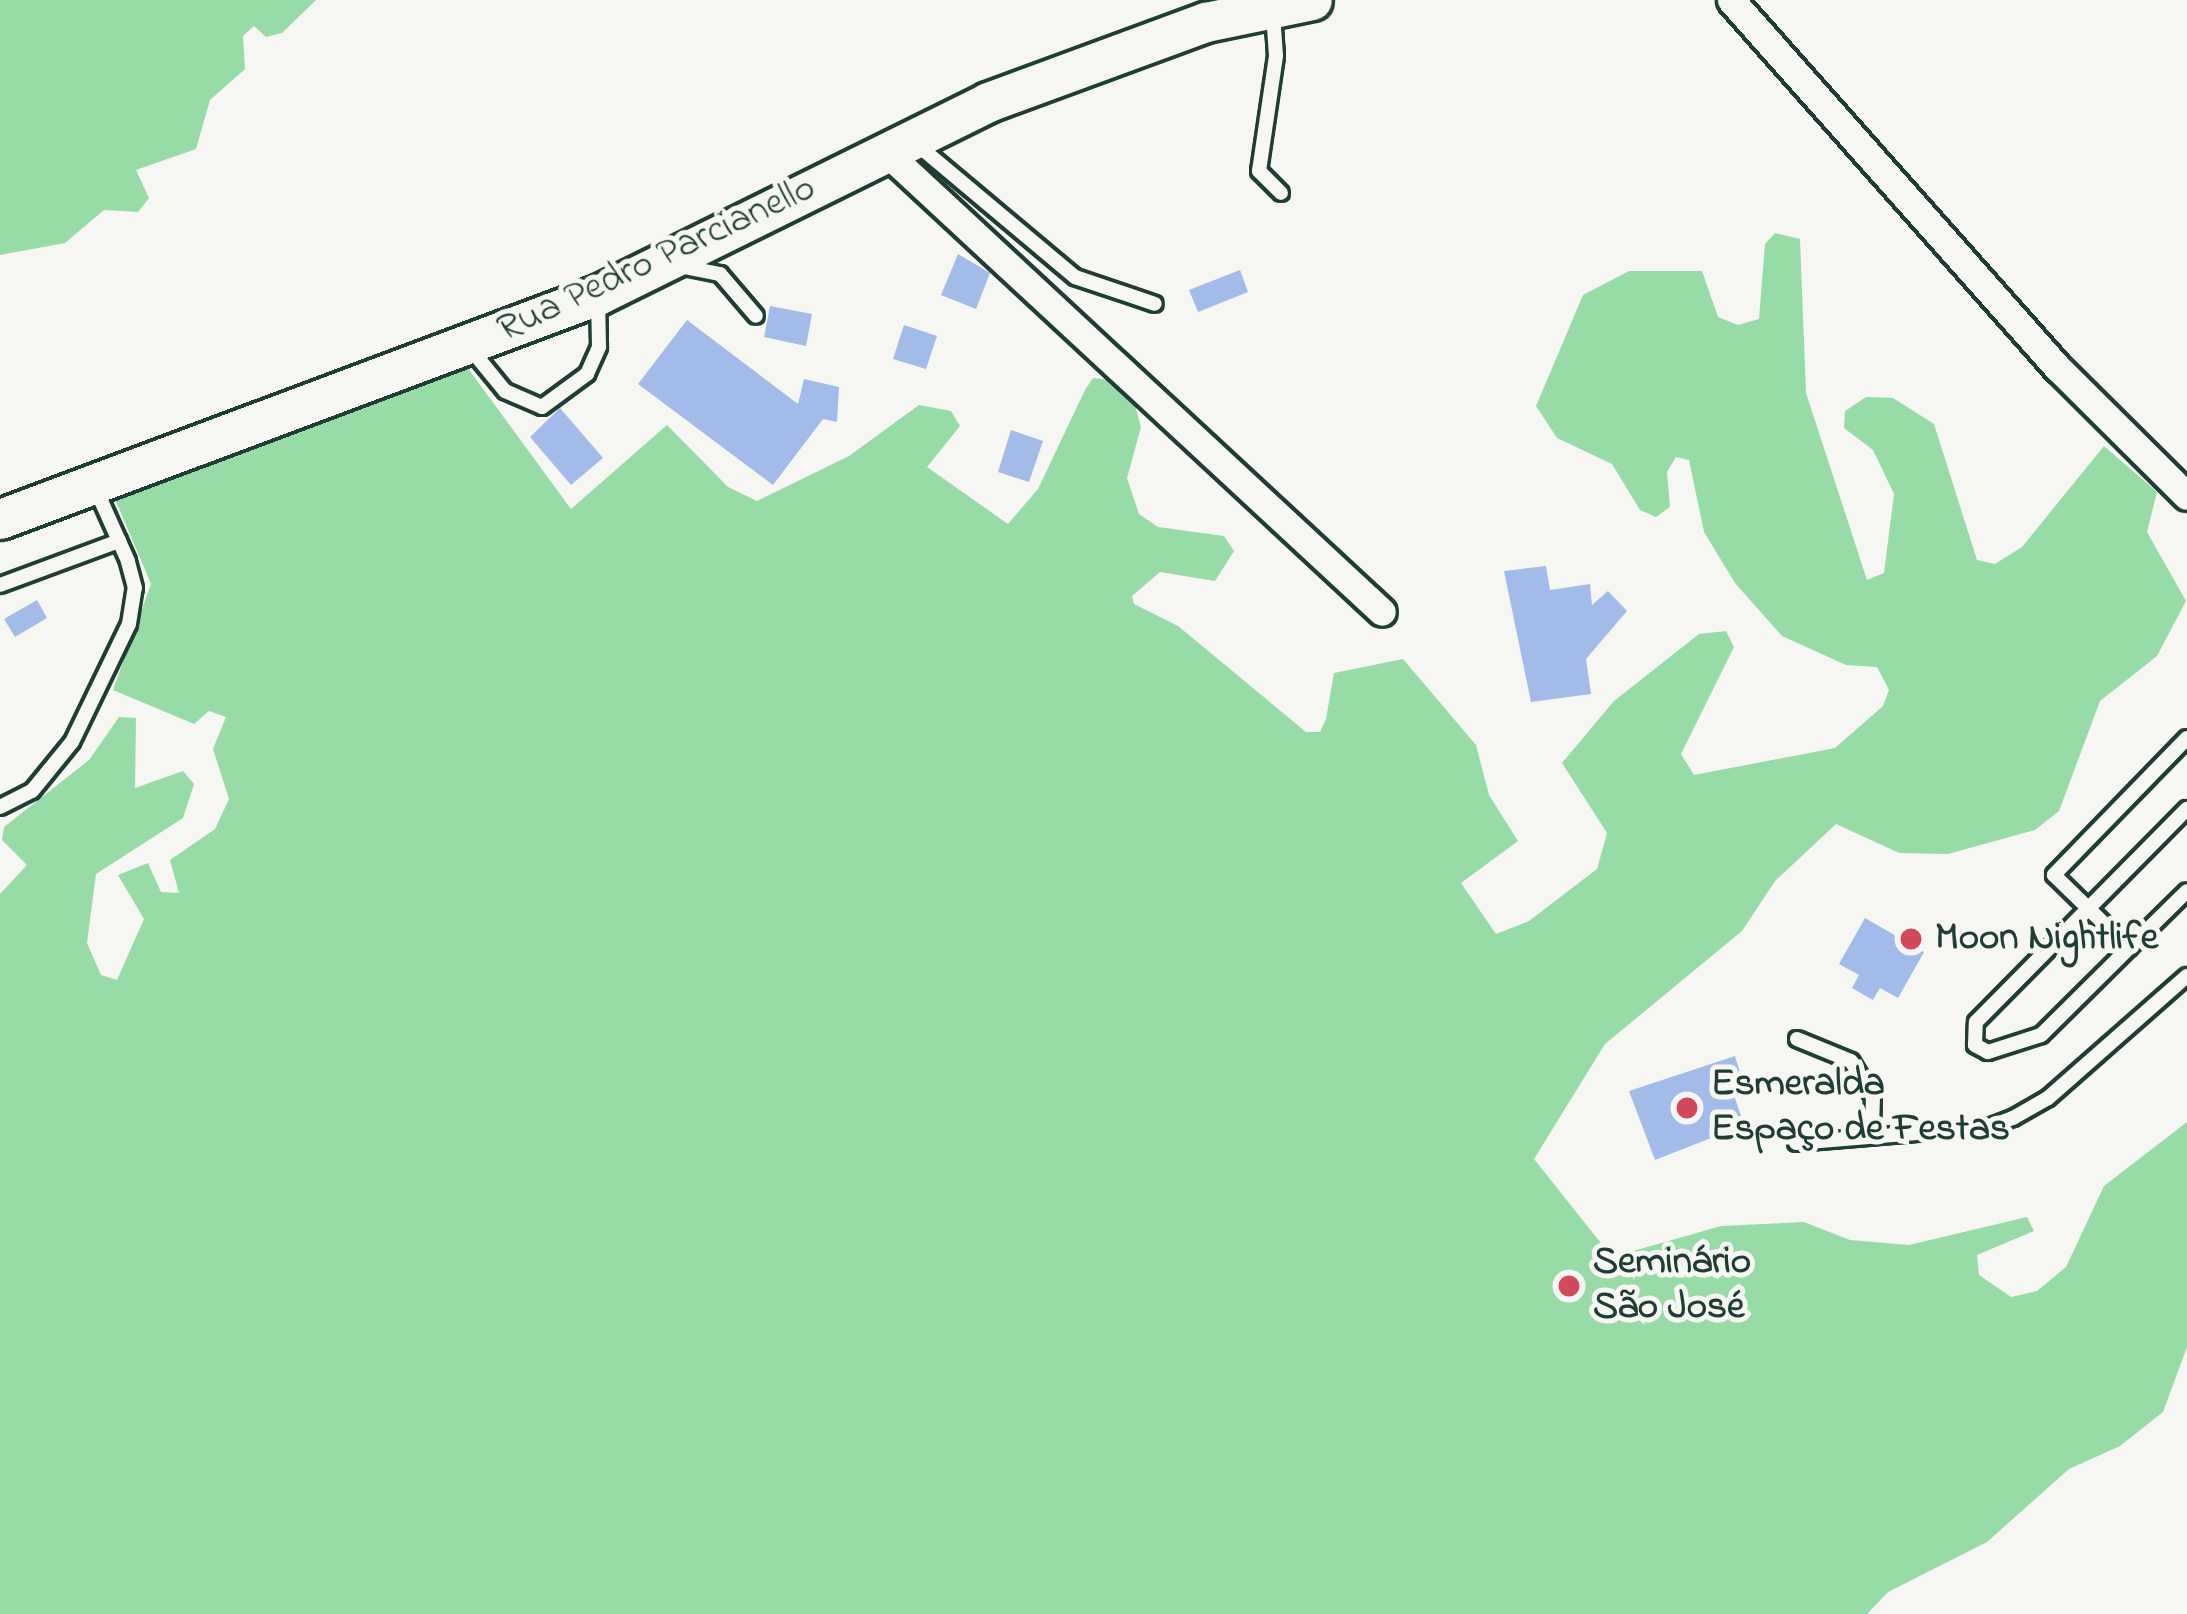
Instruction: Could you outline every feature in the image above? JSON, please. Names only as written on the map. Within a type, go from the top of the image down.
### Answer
[{"type":"street","name":"Rua Pedro Parcianello","points":[[0,519],[470,347],[598,295],[898,145],[1184,30],[1312,0]]},
{"type":"street","points":[[1731,0],[2059,369],[2187,496]]},
{"type":"street","points":[[898,145],[1382,612]]},
{"type":"lane","points":[[1273,8],[1276,56],[1259,171],[1281,193]]},
{"type":"lane","points":[[898,145],[1075,277],[1155,304]]},
{"type":"lane","points":[[663,262],[720,274],[755,316]]},
{"type":"lane","points":[[470,347],[505,391],[542,407],[587,374],[598,347],[598,295]]},
{"type":"lane","points":[[0,807],[32,791],[72,742],[129,624],[135,588],[93,484]]},
{"type":"lane","points":[[0,586],[119,541]]},
{"type":"lane","points":[[2129,947],[2056,870],[2187,737]]},
{"type":"lane","points":[[2187,809],[1976,1022],[1976,1045],[1988,1052],[2041,1035],[2187,890]]},
{"type":"lane","points":[[1796,1143],[1872,1133],[1989,1127],[2013,1118],[2048,1098],[2187,976]]},
{"type":"lane","points":[[1797,1040],[1852,1061],[1874,1096],[1872,1133]]},
{"type":"green space","points":[[0,0],[316,0],[282,33],[266,37],[254,26],[243,36],[245,69],[210,100],[196,149],[136,170],[149,198],[138,212],[104,210],[65,243],[0,255]]},
{"type":"green space","points":[[1775,233],[1800,239],[1806,393],[1867,580],[1884,573],[1894,494],[1873,450],[1844,428],[1845,411],[1866,397],[1893,398],[1934,424],[1977,560],[1995,564],[2022,547],[2104,446],[2157,492],[2147,532],[2186,601],[2157,656],[2100,701],[2059,811],[2035,830],[1948,854],[1899,853],[1836,824],[1775,881],[1742,931],[1605,1044],[1534,1159],[1612,1257],[1721,1226],[1804,1222],[1850,1240],[1909,1245],[2027,1217],[2034,1231],[1977,1255],[1979,1275],[2011,1297],[2037,1291],[2066,1267],[2104,1186],[2187,1122],[2187,1347],[2163,1412],[2120,1446],[2069,1469],[1987,1542],[1888,1592],[1867,1614],[0,1614],[0,894],[27,865],[2,840],[4,827],[89,760],[119,717],[136,718],[135,788],[183,771],[194,784],[183,818],[96,874],[87,943],[101,975],[117,980],[144,919],[118,875],[148,863],[161,892],[179,893],[170,860],[215,829],[229,799],[213,749],[226,717],[209,711],[194,724],[113,690],[151,584],[112,492],[464,363],[571,509],[667,425],[728,487],[757,501],[849,456],[919,405],[951,411],[960,426],[927,467],[1008,524],[1038,489],[1093,378],[1110,380],[1135,405],[1141,427],[1127,478],[1139,514],[1158,527],[1224,536],[1234,551],[1215,581],[1160,572],[1132,596],[1134,604],[1178,626],[1306,732],[1320,732],[1334,673],[1403,659],[1476,745],[1489,795],[1518,841],[1461,883],[1496,934],[1529,921],[1597,869],[1607,833],[1562,763],[1614,701],[1699,634],[1726,631],[1734,647],[1681,754],[1694,775],[1835,748],[1883,706],[1889,690],[1877,667],[1846,665],[1782,636],[1735,583],[1704,532],[1689,460],[1676,457],[1667,472],[1670,507],[1656,517],[1640,510],[1612,464],[1557,438],[1536,406],[1583,295],[1629,271],[1702,271],[1718,317],[1738,325],[1759,319],[1765,244]]},
{"type":"building","points":[[958,254],[990,273],[976,309],[941,295]]},
{"type":"building","points":[[1240,270],[1248,292],[1198,312],[1189,290]]},
{"type":"building","points":[[770,306],[812,314],[806,346],[764,337]]},
{"type":"building","points":[[687,320],[798,404],[804,379],[839,387],[837,422],[823,419],[773,485],[638,384]]},
{"type":"building","points":[[904,325],[937,336],[926,369],[893,359]]},
{"type":"building","points":[[560,408],[603,458],[571,485],[530,437]]},
{"type":"building","points":[[1011,430],[1043,441],[1029,482],[998,472]]},
{"type":"building","points":[[1546,566],[1550,590],[1590,584],[1592,605],[1608,591],[1627,611],[1586,659],[1591,694],[1531,702],[1504,571]]},
{"type":"building","points":[[37,600],[47,618],[15,637],[4,619]]},
{"type":"building","points":[[1865,918],[1924,952],[1898,998],[1880,988],[1873,1000],[1852,988],[1859,975],[1839,964]]},
{"type":"building","name":"Esmeralda Espaço de Festas","points":[[1735,1056],[1743,1082],[1731,1086],[1744,1125],[1655,1160],[1629,1091]]},
{"type":"place","name":"Moon Nightlife","points":[[1911,939]]},
{"type":"place","name":"Esmeralda Espaço de Festas","points":[[1687,1108]]},
{"type":"place","name":"Seminário São José","points":[[1569,1286]]}]
